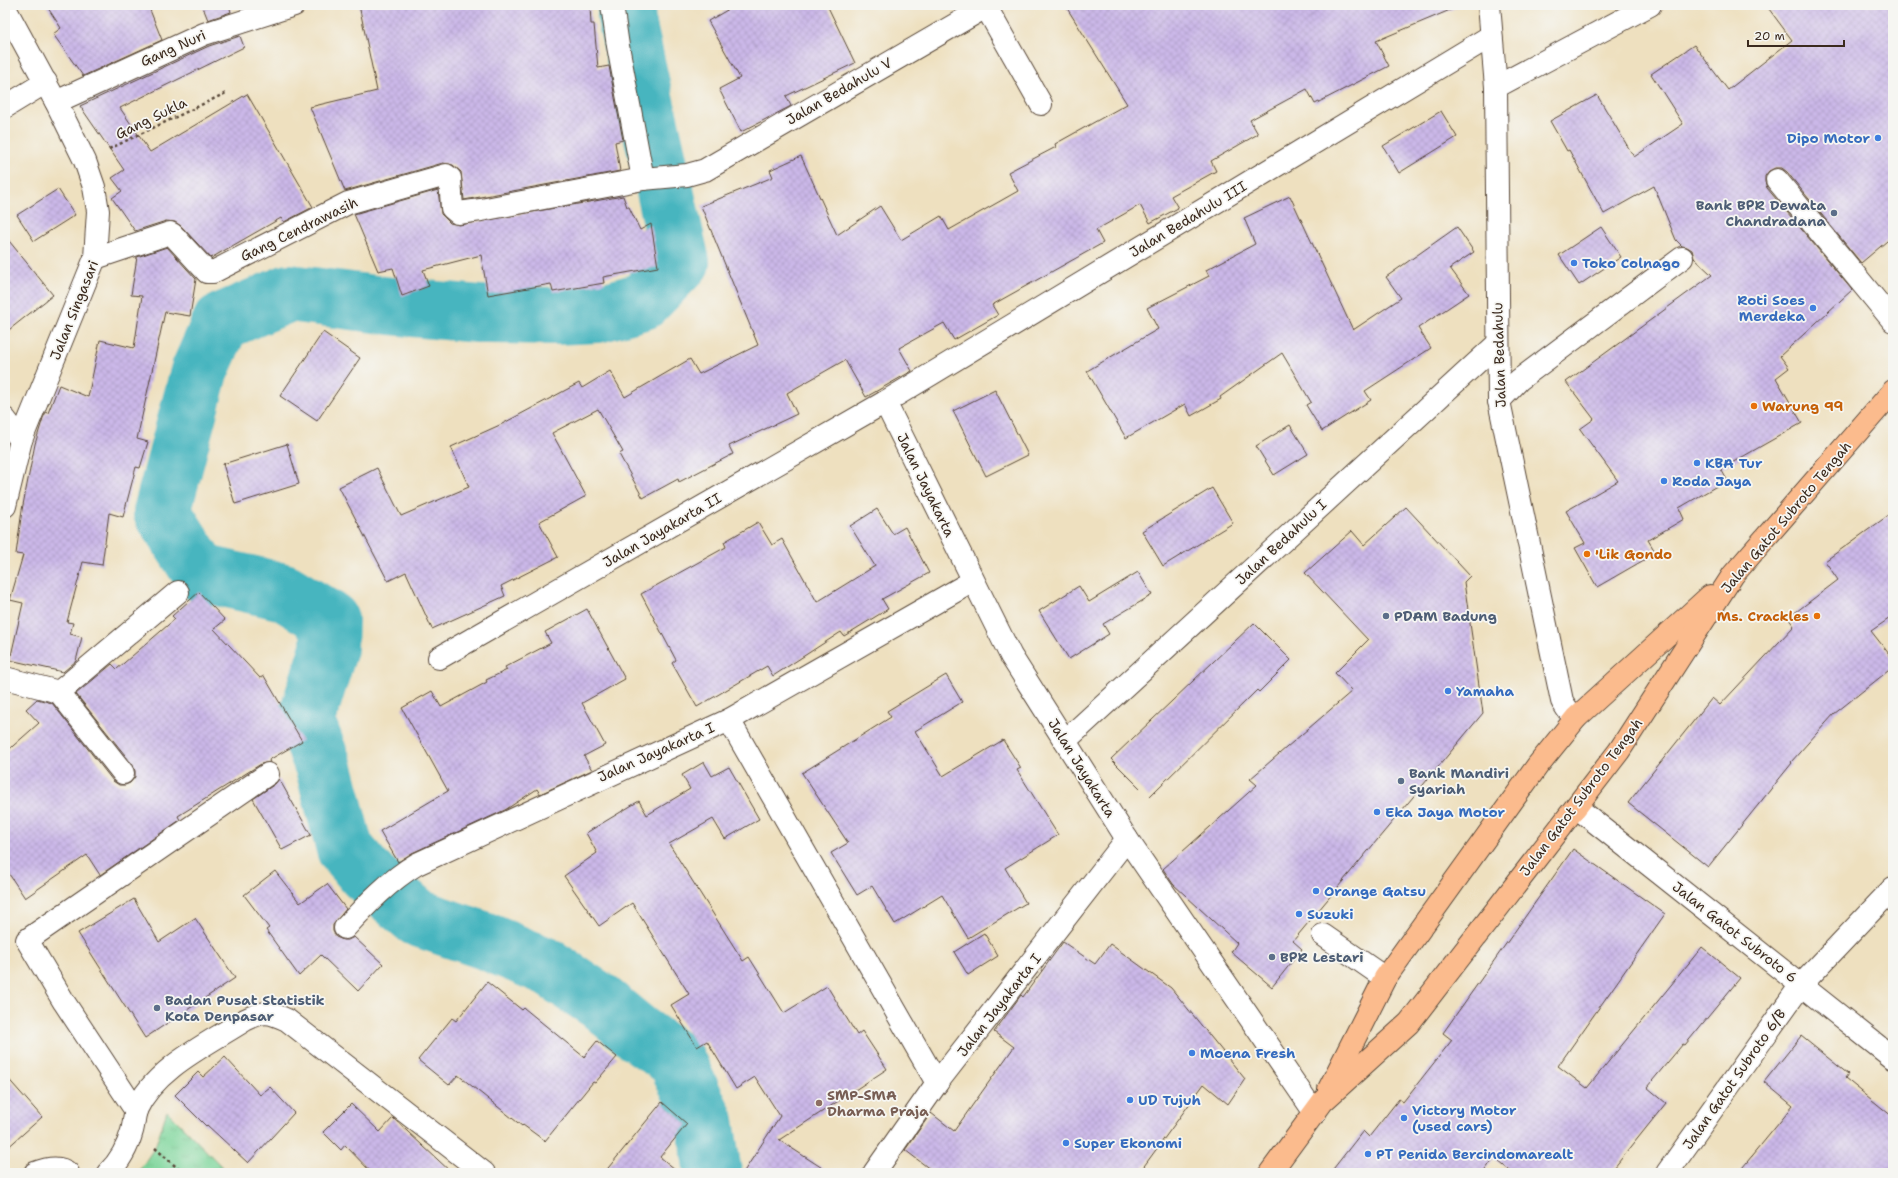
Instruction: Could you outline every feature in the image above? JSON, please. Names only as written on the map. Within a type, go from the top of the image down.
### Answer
[{"type":"highway","name":"Jalan Gatot Subroto Tengah","points":[[1270,1173],[1319,1107],[1409,1023],[1619,752],[1733,576],[1893,391]]},
{"type":"highway","points":[[1319,1107],[1385,978],[1538,765],[1576,718],[1733,576]]},
{"type":"street","name":"Gang Nuri","points":[[56,102],[204,34],[294,5]]},
{"type":"street","points":[[612,5],[618,46],[650,178]]},
{"type":"street","name":"Jalan Bedahulu","points":[[1490,5],[1491,36],[1496,87],[1498,401],[1562,701],[1567,709],[1576,718]]},
{"type":"street","points":[[1496,87],[1650,5]]},
{"type":"street","points":[[988,6],[1041,104]]},
{"type":"street","name":"Jalan Bedahulu V","points":[[650,178],[698,173],[713,166],[770,131],[988,6]]},
{"type":"street","name":"Jalan Singasari","points":[[5,8],[46,82],[85,161],[94,187],[98,211],[95,258],[21,440],[5,506]]},
{"type":"street","name":"Jalan Bedahulu III","points":[[885,402],[1491,36]]},
{"type":"street","points":[[5,107],[46,82]]},
{"type":"street","name":"Gang Cendrawasih","points":[[95,258],[170,233],[201,267],[207,272],[213,272],[348,203],[446,174],[450,178],[452,208],[458,213],[489,209],[650,178]]},
{"type":"street","points":[[1777,180],[1893,321]]},
{"type":"street","points":[[1498,401],[1519,380],[1682,258]]},
{"type":"street","name":"Jalan Bedahulu I","points":[[1065,741],[1497,344]]},
{"type":"street","name":"Jalan Jayakarta","points":[[885,402],[1011,656],[1127,839],[1319,1107]]},
{"type":"street","name":"Jalan Jayakarta II","points":[[439,658],[885,402]]},
{"type":"street","points":[[5,419],[21,440]]},
{"type":"street","name":"Jalan Jayakarta I","points":[[346,928],[367,904],[406,870],[450,847],[728,720],[973,581]]},
{"type":"street","points":[[59,692],[178,592]]},
{"type":"street","points":[[5,678],[59,692],[123,773]]},
{"type":"street","points":[[728,720],[938,1084]]},
{"type":"street","points":[[136,1111],[64,1002],[26,940],[268,774]]},
{"type":"street","name":"Jalan Gatot Subroto 6","points":[[1576,807],[1893,1058]]},
{"type":"street","name":"Jalan Jayakarta I","points":[[874,1173],[938,1084],[1127,839]]},
{"type":"street","name":"Jalan Gatot Subroto 6/B","points":[[1667,1173],[1801,985],[1893,888]]},
{"type":"street","points":[[1323,935],[1385,978]]},
{"type":"street","points":[[108,1173],[123,1153],[132,1132],[136,1111],[150,1088],[172,1067],[245,1020],[257,1014],[267,1012],[273,1013],[287,1020],[484,1173]]},
{"type":"street","points":[[35,1173],[46,1168],[64,1170],[68,1173]]},
{"type":"path","name":"Gang Sukla","points":[[85,161],[226,92]]},
{"type":"path","points":[[132,1132],[155,1147],[183,1173]]},
{"type":"green space","points":[[167,1111],[228,1173],[142,1173],[139,1171],[155,1147]]},
{"type":"building","points":[[46,5],[148,5],[162,40],[83,76],[53,34],[61,28]]},
{"type":"building","points":[[202,5],[229,5],[231,12],[208,20]]},
{"type":"building","points":[[359,5],[590,5],[591,24],[594,24],[598,68],[609,66],[623,140],[615,142],[620,171],[464,200],[461,172],[453,165],[443,163],[345,191],[310,107],[377,91]]},
{"type":"building","points":[[736,5],[827,5],[855,63],[786,96],[791,106],[741,132],[719,89],[740,78],[708,21]]},
{"type":"building","points":[[1065,5],[1462,5],[1376,41],[1389,66],[1315,104],[1307,89],[1250,120],[1258,134],[1211,161],[1216,171],[1171,196],[1178,208],[1150,223],[1140,205],[1096,230],[1103,243],[992,305],[998,315],[954,340],[944,323],[899,348],[912,371],[866,397],[845,360],[787,393],[797,414],[729,446],[733,454],[679,482],[678,479],[643,498],[619,454],[623,452],[598,409],[552,433],[586,496],[539,522],[558,557],[501,586],[505,596],[432,629],[406,572],[388,581],[339,487],[377,468],[401,516],[469,487],[451,447],[502,424],[579,383],[582,388],[610,371],[625,397],[690,359],[699,374],[758,345],[701,206],[773,177],[770,170],[801,156],[837,235],[880,206],[901,240],[941,216],[949,230],[1018,191],[1008,172],[1056,147],[1055,144],[1127,104]]},
{"type":"building","points":[[1766,5],[1893,5],[1893,236],[1861,263],[1787,172],[1782,168],[1775,168],[1769,171],[1765,176],[1767,188],[1852,290],[1780,356],[1789,368],[1776,378],[1802,423],[1721,469],[1727,480],[1679,508],[1684,519],[1648,540],[1656,553],[1597,587],[1575,548],[1585,543],[1566,511],[1618,481],[1580,429],[1594,419],[1566,382],[1712,275],[1694,258],[1692,250],[1682,246],[1676,240],[1654,186],[1604,214],[1569,150],[1567,151],[1550,121],[1597,95],[1634,157],[1683,124],[1651,74],[1694,45],[1728,90],[1792,40]]},
{"type":"building","points":[[240,36],[244,47],[120,108],[150,152],[247,94],[313,207],[284,222],[281,218],[211,258],[181,226],[175,222],[166,221],[135,231],[112,198],[122,191],[112,178],[124,170],[80,106],[209,46]]},
{"type":"building","points":[[1441,111],[1457,137],[1399,173],[1383,146]]},
{"type":"building","points":[[58,189],[75,215],[34,241],[17,215]]},
{"type":"building","points":[[438,190],[441,214],[450,223],[459,225],[623,196],[627,207],[629,207],[640,230],[651,224],[658,267],[603,277],[604,283],[553,292],[551,284],[488,295],[481,255],[423,270],[429,286],[402,296],[393,268],[378,271],[354,214]]},
{"type":"building","points":[[1290,196],[1353,330],[1401,298],[1386,277],[1457,227],[1474,252],[1450,268],[1469,294],[1418,328],[1431,348],[1365,391],[1371,400],[1322,431],[1306,405],[1311,402],[1282,353],[1220,397],[1221,399],[1191,416],[1185,404],[1126,438],[1087,371],[1158,329],[1147,308],[1209,276],[1206,270],[1255,244],[1244,218]]},
{"type":"building","points":[[1601,227],[1621,257],[1579,285],[1559,255]]},
{"type":"building","points":[[5,236],[53,295],[5,333]]},
{"type":"building","points":[[167,247],[196,279],[190,316],[165,312],[137,439],[148,442],[140,468],[136,467],[123,517],[109,513],[102,565],[83,562],[67,622],[73,623],[70,634],[82,637],[76,661],[63,672],[10,660],[23,603],[10,600],[23,555],[16,554],[22,510],[35,444],[43,418],[46,412],[48,413],[59,385],[88,397],[100,340],[134,348],[142,296],[131,295],[137,257]]},
{"type":"building","points":[[323,332],[360,358],[317,421],[280,396]]},
{"type":"building","points":[[995,390],[1028,455],[986,476],[953,411]]},
{"type":"building","points":[[1290,425],[1308,454],[1274,475],[1256,446]]},
{"type":"building","points":[[287,444],[299,484],[235,504],[223,464]]},
{"type":"building","points":[[1212,488],[1233,523],[1163,566],[1142,531]]},
{"type":"building","points":[[1406,507],[1470,576],[1464,582],[1483,713],[1293,941],[1302,949],[1272,987],[1231,952],[1237,943],[1173,884],[1163,869],[1257,785],[1250,779],[1352,691],[1335,673],[1368,640],[1305,573],[1352,531],[1364,545]]},
{"type":"building","points":[[877,509],[893,534],[905,527],[929,573],[882,599],[888,609],[844,636],[841,632],[773,676],[767,666],[697,707],[672,663],[676,660],[641,594],[726,547],[724,542],[758,522],[772,545],[782,539],[817,602],[875,566],[850,526]]},
{"type":"building","points":[[1893,512],[1893,616],[1871,631],[1893,659],[1893,667],[1834,714],[1791,762],[1792,763],[1708,867],[1628,803],[1712,698],[1720,705],[1794,626],[1788,618],[1838,580],[1825,561]]},
{"type":"building","points":[[1138,572],[1152,595],[1103,624],[1109,634],[1069,659],[1039,611],[1079,586],[1089,602]]},
{"type":"building","points":[[199,592],[225,620],[214,629],[260,678],[264,676],[302,741],[269,760],[270,762],[261,764],[178,816],[180,820],[100,875],[87,855],[25,898],[5,868],[5,753],[39,723],[26,709],[37,699],[52,703],[113,781],[119,785],[130,783],[135,777],[133,765],[76,694],[112,664],[117,669],[175,619],[172,616]]},
{"type":"building","points":[[587,609],[625,679],[582,703],[605,745],[584,756],[592,770],[540,794],[537,789],[505,810],[412,853],[398,862],[380,831],[448,791],[402,708],[432,691],[441,707],[487,682],[486,680],[507,670],[505,667],[551,643],[545,632]]},
{"type":"building","points":[[1254,623],[1291,660],[1259,692],[1257,690],[1149,797],[1111,759]]},
{"type":"building","points":[[946,675],[962,702],[915,731],[943,776],[1003,740],[1021,768],[1017,770],[1058,835],[1005,868],[1026,903],[968,938],[942,895],[895,924],[872,886],[857,895],[831,853],[848,843],[802,773],[891,717],[887,711]]},
{"type":"building","points":[[704,762],[712,776],[729,767],[759,819],[725,839],[713,819],[669,844],[743,961],[749,957],[784,1013],[827,986],[857,1035],[862,1031],[887,1069],[779,1140],[830,1173],[743,1173],[780,1116],[755,1077],[736,1089],[707,1041],[697,1047],[671,1005],[689,994],[632,903],[599,926],[564,876],[597,853],[586,833],[639,801],[647,815],[690,789],[682,775]]},
{"type":"building","points":[[279,779],[311,835],[282,850],[253,799],[275,784]]},
{"type":"building","points":[[1573,849],[1665,914],[1558,1066],[1587,1088],[1702,947],[1740,978],[1685,1045],[1683,1044],[1647,1087],[1666,1103],[1610,1173],[1513,1173],[1494,1158],[1483,1173],[1330,1173],[1363,1131],[1369,1137],[1399,1099],[1403,1102],[1452,1040],[1443,1033]]},
{"type":"building","points":[[275,871],[300,903],[327,884],[346,909],[333,925],[333,931],[336,937],[343,940],[348,940],[354,937],[383,964],[358,991],[321,955],[299,976],[266,930],[269,928],[244,895]]},
{"type":"building","name":"Badan Pusat Statistik Kota Denpasar","points":[[134,899],[159,942],[195,918],[235,978],[145,1038],[78,933]]},
{"type":"building","points":[[984,933],[998,956],[968,975],[954,952]]},
{"type":"building","points":[[1063,942],[1095,964],[1110,944],[1171,988],[1245,1079],[1228,1104],[1204,1084],[1139,1173],[935,1173],[905,1150],[931,1113],[954,1131],[1014,1047],[994,1032],[1021,995],[1023,997]]},
{"type":"building","points":[[487,982],[522,1010],[524,1008],[584,1057],[597,1041],[617,1057],[595,1083],[593,1082],[545,1141],[523,1125],[522,1126],[458,1075],[449,1085],[418,1060],[452,1018],[456,1021]]},
{"type":"building","points":[[1801,1036],[1848,1074],[1845,1078],[1893,1117],[1893,1173],[1738,1173],[1793,1106],[1764,1082]]},
{"type":"building","points":[[225,1057],[260,1095],[270,1087],[294,1113],[248,1163],[207,1125],[206,1126],[175,1095],[198,1072],[203,1077]]},
{"type":"building","points":[[5,1075],[42,1117],[5,1150]]},
{"type":"building","points":[[662,1102],[687,1124],[660,1157],[680,1173],[604,1173]]},
{"type":"building","points":[[351,1104],[380,1132],[393,1118],[452,1173],[372,1173],[345,1145],[341,1150],[323,1132]]},
{"type":"waterway","points":[[627,5],[626,17],[681,262],[643,301],[597,314],[554,316],[490,315],[391,306],[289,293],[221,322],[199,372],[162,512],[201,573],[284,592],[330,620],[329,648],[306,721],[324,768],[345,849],[366,874],[418,918],[483,940],[546,966],[599,1001],[639,1034],[676,1060],[705,1121],[713,1173]]},
{"type":"place","name":"Dipo Motor","points":[[1878,138]]},
{"type":"place","name":"Bank BPR Dewata Chandradana","points":[[1834,213]]},
{"type":"place","name":"Toko Colnago","points":[[1574,263]]},
{"type":"place","name":"Roti Soes Merdeka","points":[[1813,308]]},
{"type":"place","name":"Warung 99","points":[[1754,406]]},
{"type":"place","name":"KBA Tur","points":[[1697,463]]},
{"type":"place","name":"Roda Jaya","points":[[1664,481]]},
{"type":"place","name":"'Lik Gondo","points":[[1587,554]]},
{"type":"place","name":"PDAM Badung","points":[[1386,616]]},
{"type":"place","name":"Ms. Crackles","points":[[1817,616]]},
{"type":"place","name":"Yamaha","points":[[1448,691]]},
{"type":"place","name":"Bank Mandiri Syariah","points":[[1401,781]]},
{"type":"place","name":"Eka Jaya Motor","points":[[1377,812]]},
{"type":"place","name":"Orange Gatsu","points":[[1316,891]]},
{"type":"place","name":"Suzuki","points":[[1299,914]]},
{"type":"place","name":"BPR Lestari","points":[[1272,957]]},
{"type":"place","name":"Badan Pusat Statistik Kota Denpasar","points":[[157,1008]]},
{"type":"place","name":"Moena Fresh","points":[[1192,1053]]},
{"type":"place","name":"UD Tujuh","points":[[1130,1100]]},
{"type":"place","name":"SMP-SMA Dharma Praja","points":[[819,1103]]},
{"type":"place","name":"Victory Motor (used cars)","points":[[1404,1118]]},
{"type":"place","name":"Super Ekonomi","points":[[1066,1143]]},
{"type":"place","name":"PT Penida Bercindomarealt","points":[[1368,1154]]}]
